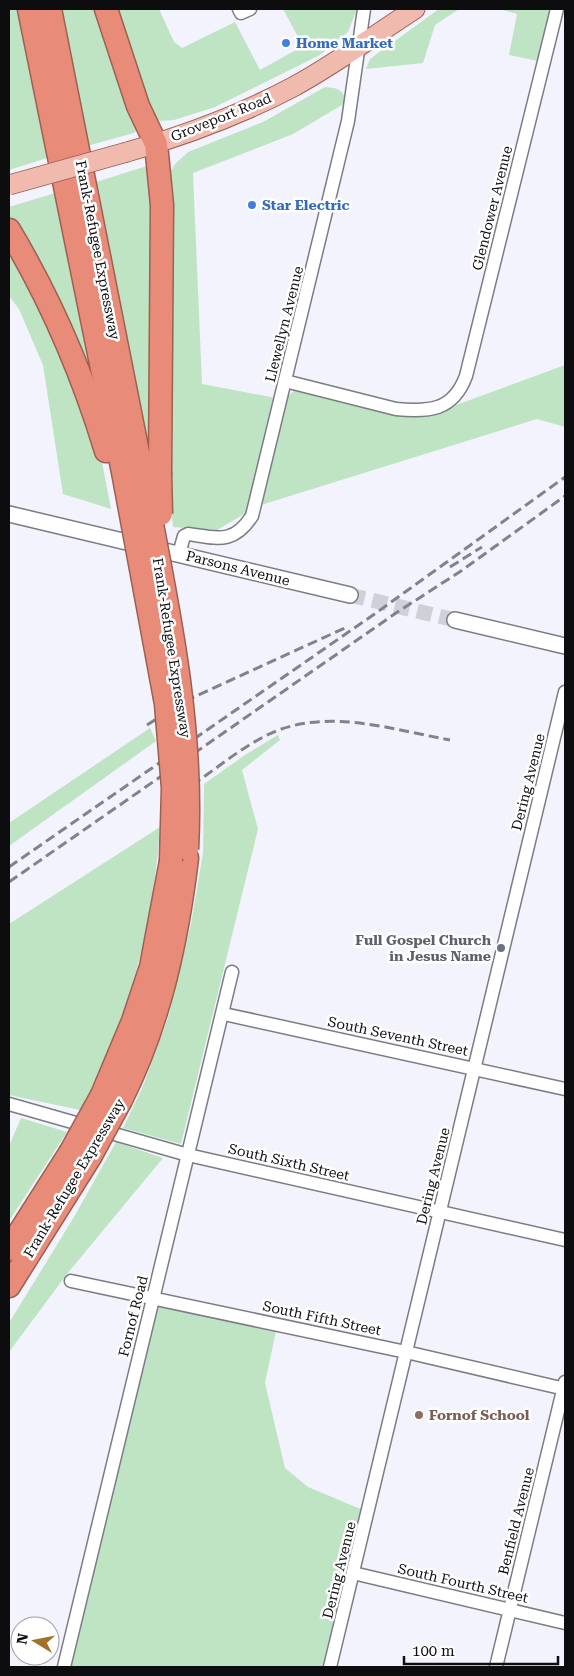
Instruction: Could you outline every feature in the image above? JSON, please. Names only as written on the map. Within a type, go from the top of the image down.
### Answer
[{"type":"highway","name":"Frank-Refugee Expressway","points":[[9,1286],[34,1247],[111,1097],[133,1021],[149,975],[179,860],[189,777],[185,722],[162,580],[134,472],[29,9]]},
{"type":"highway","name":"Frank-Refugee Expressway","points":[[50,9],[134,472],[171,749],[179,860]]},
{"type":"highway","points":[[106,9],[138,106],[156,144],[162,205],[134,472]]},
{"type":"highway","points":[[9,230],[53,309],[76,360],[134,472]]},
{"type":"highway","name":"Frank-Refugee Expressway","points":[[9,1249],[80,1155]]},
{"type":"highway","points":[[9,1298],[34,1247]]},
{"type":"main road","name":"Groveport Road","points":[[9,186],[156,144],[247,108],[293,87],[415,9]]},
{"type":"street","points":[[239,9],[241,13],[250,9]]},
{"type":"street","name":"Llewellyn Avenue","points":[[179,554],[184,536],[188,534],[218,540],[226,538],[244,528],[252,516],[348,121],[364,9]]},
{"type":"street","name":"Glendower Avenue","points":[[285,381],[396,409],[428,410],[442,406],[458,394],[466,376],[557,9]]},
{"type":"street","name":"Parsons Avenue","points":[[9,514],[350,595]]},
{"type":"street","points":[[454,620],[565,646]]},
{"type":"street","name":"Dering Avenue","points":[[330,1667],[565,692]]},
{"type":"street","name":"Fornof Road","points":[[64,1667],[188,1154],[224,1014],[232,972]]},
{"type":"street","name":"South Seventh Street","points":[[224,1014],[565,1089]]},
{"type":"street","name":"South Sixth Street","points":[[9,1104],[188,1154],[565,1240]]},
{"type":"street","name":"South Fifth Street","points":[[71,1281],[153,1297],[565,1387]]},
{"type":"street","name":"Benfield Avenue","points":[[496,1667],[565,1387]]},
{"type":"street","name":"South Fourth Street","points":[[353,1573],[565,1623]]},
{"type":"green space","points":[[9,9],[19,9],[47,158],[9,170]]},
{"type":"green space","points":[[61,9],[99,9],[138,130],[134,133],[87,146]]},
{"type":"green space","points":[[112,9],[159,9],[174,42],[182,48],[235,22],[260,70],[303,46],[283,9],[357,9],[348,32],[320,55],[215,107],[174,120],[160,121],[143,108]]},
{"type":"green space","points":[[439,9],[459,9],[435,25],[423,63],[366,69],[370,59]]},
{"type":"green space","points":[[499,9],[551,9],[538,61],[509,55],[517,14]]},
{"type":"green space","points":[[325,87],[339,90],[347,102],[293,134],[193,173],[202,384],[276,398],[246,513],[217,530],[173,527],[166,436],[169,175],[175,164],[188,152],[263,122]]},
{"type":"green space","points":[[150,165],[154,218],[149,463],[96,182]]},
{"type":"green space","points":[[55,193],[96,391],[9,215],[9,207]]},
{"type":"green space","points":[[9,241],[83,404],[102,462],[111,509],[63,494],[43,365],[19,309],[9,296]]},
{"type":"green space","points":[[565,365],[565,427],[537,419],[261,505],[287,397],[297,388],[429,415]]},
{"type":"green space","points":[[150,728],[156,741],[9,846],[9,823]]},
{"type":"green space","points":[[278,735],[280,740],[242,770],[258,829],[181,1144],[123,1128],[143,1086],[168,1018],[191,924],[203,853],[204,784],[245,755]]},
{"type":"green space","points":[[160,827],[151,901],[136,973],[112,1042],[80,1110],[9,1095],[9,924]]},
{"type":"green space","points":[[21,1118],[67,1132],[9,1221],[9,1146]]},
{"type":"green space","points":[[116,1142],[163,1158],[67,1274],[9,1352],[9,1323],[74,1217]]},
{"type":"green space","points":[[157,1304],[276,1331],[265,1383],[285,1468],[308,1487],[363,1510],[324,1667],[69,1667]]},
{"type":"tunnel","points":[[350,595],[455,620]]},
{"type":"railway","points":[[9,867],[376,613],[565,477]]},
{"type":"railway","points":[[9,882],[396,613],[461,571],[565,496]]},
{"type":"railway","points":[[450,567],[482,547]]},
{"type":"railway","points":[[147,725],[183,702],[347,627]]},
{"type":"railway","points":[[192,785],[254,742],[276,731],[297,725],[319,722],[363,724],[450,740]]},
{"type":"place","name":"Home Market","points":[[286,43]]},
{"type":"place","name":"Star Electric","points":[[252,205]]},
{"type":"place","name":"Full Gospel Church in Jesus Name","points":[[501,948]]},
{"type":"place","name":"Fornof School","points":[[419,1415]]}]
